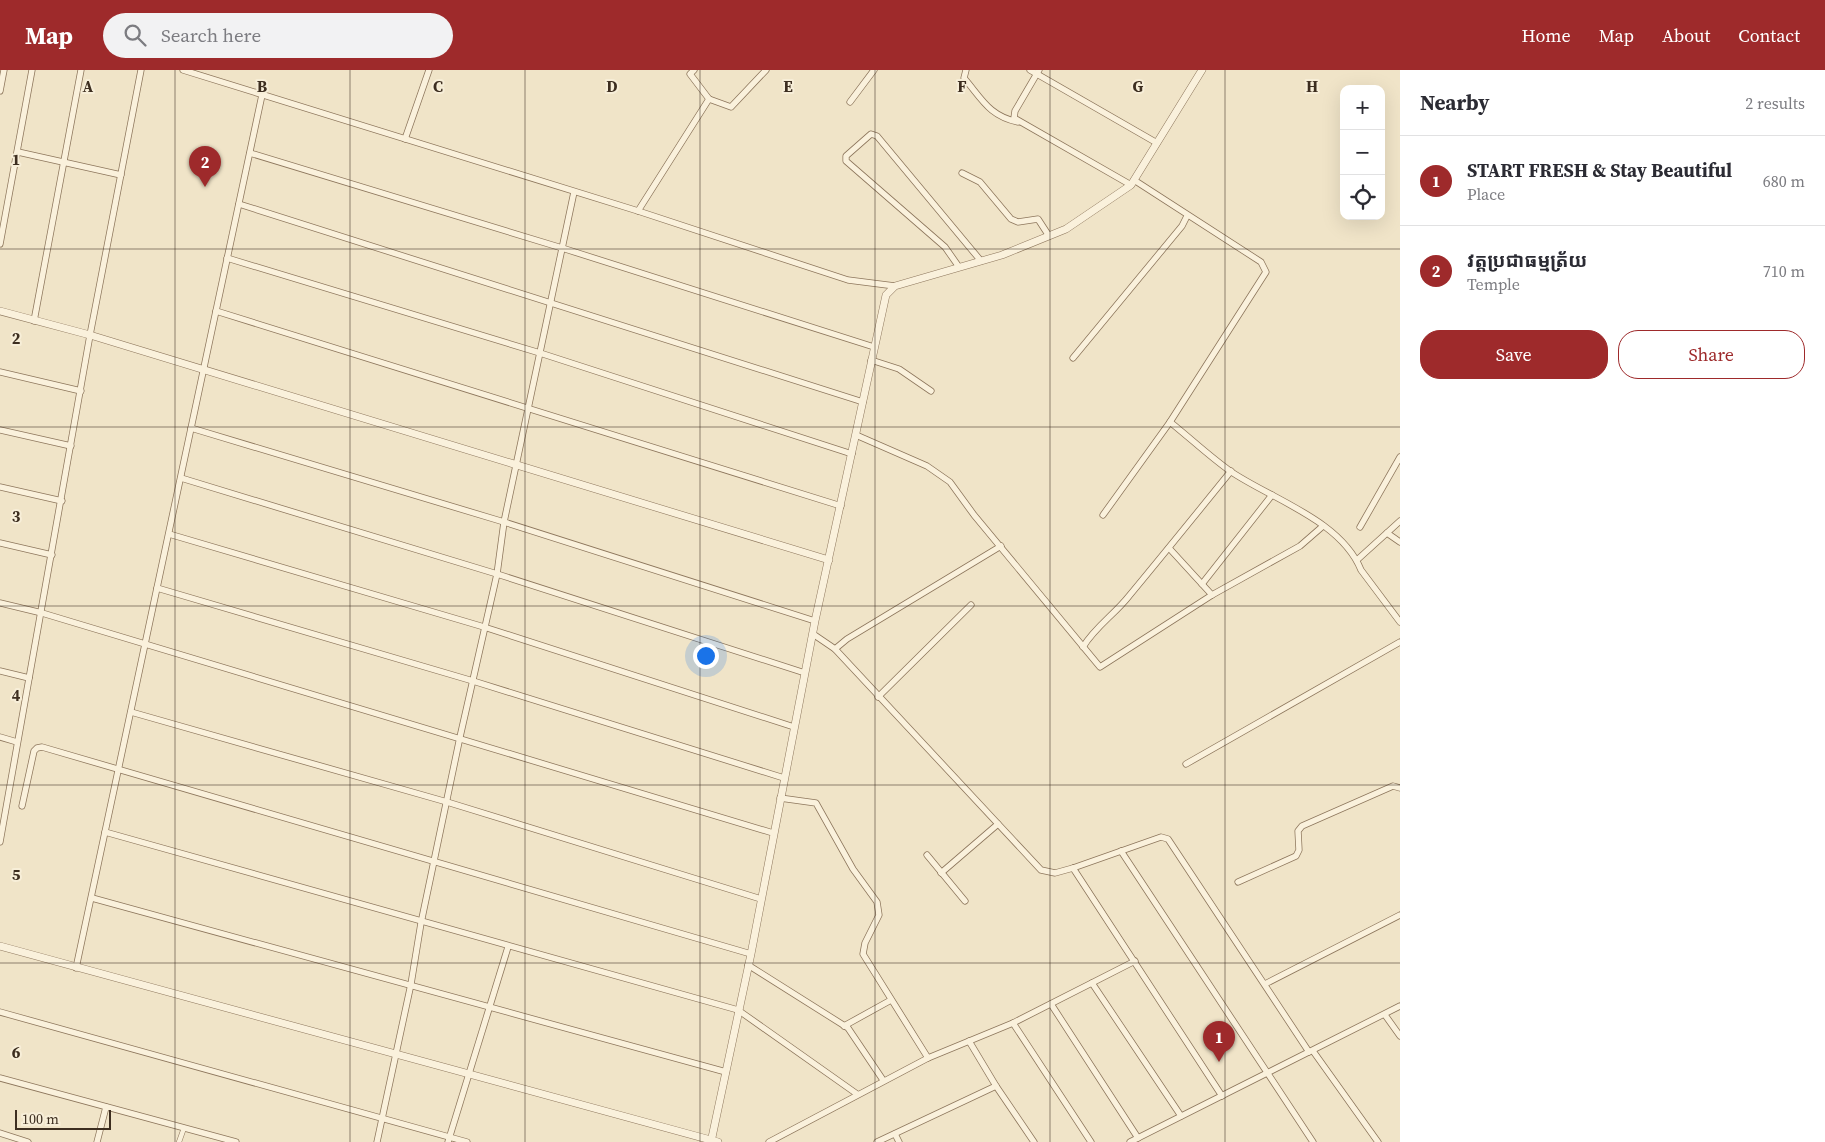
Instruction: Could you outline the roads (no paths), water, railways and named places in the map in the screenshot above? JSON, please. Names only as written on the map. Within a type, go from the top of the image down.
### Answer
[{"type":"street","points":[[0,91],[4,70]]},
{"type":"street","points":[[0,244],[32,70]]},
{"type":"street","points":[[34,321],[81,70]]},
{"type":"street","points":[[0,842],[16,742],[42,613],[90,335],[141,70]]},
{"type":"street","points":[[182,70],[638,212],[848,280],[895,286],[981,261],[1066,229],[1133,182],[1202,70]]},
{"type":"street","points":[[406,139],[429,70]]},
{"type":"street","points":[[694,70],[690,74],[709,99],[731,107],[766,70]]},
{"type":"street","points":[[850,102],[874,70]]},
{"type":"street","points":[[966,70],[964,78],[995,114],[1002,119],[1018,122],[1133,182],[1261,262],[1266,272],[1170,422],[1103,514]]},
{"type":"street","points":[[1030,70],[1038,72],[1157,143]]},
{"type":"street","points":[[1018,122],[1014,118],[1015,111],[1038,72]]},
{"type":"street","points":[[76,968],[262,95]]},
{"type":"street","points":[[638,212],[709,99]]},
{"type":"street","points":[[959,267],[945,247],[846,161],[846,156],[871,134],[877,136],[981,261]]},
{"type":"street","points":[[18,152],[121,175]]},
{"type":"street","points":[[250,153],[562,248],[874,347]]},
{"type":"street","points":[[962,173],[980,182],[1011,219],[1018,222],[1038,219],[1049,236]]},
{"type":"street","points":[[376,1142],[411,984],[460,738],[497,574],[504,522],[574,192]]},
{"type":"street","points":[[239,204],[863,402]]},
{"type":"street","points":[[1073,358],[1182,226],[1187,216]]},
{"type":"street","points":[[227,258],[540,353],[852,454]]},
{"type":"street","points":[[0,946],[714,1141],[815,621],[842,506],[883,301],[895,286]]},
{"type":"street","points":[[0,311],[90,335],[204,369],[829,560]]},
{"type":"street","points":[[216,311],[842,506]]},
{"type":"street","points":[[871,360],[899,369],[931,391]]},
{"type":"street","points":[[0,372],[81,391]]},
{"type":"street","points":[[1170,422],[1231,471],[1323,526],[1336,537],[1357,560],[1361,570],[1400,622]]},
{"type":"street","points":[[191,428],[504,522],[815,621]]},
{"type":"street","points":[[0,430],[71,446]]},
{"type":"street","points":[[856,435],[928,466],[945,478],[1100,666],[1212,595],[1300,546],[1323,526]]},
{"type":"street","points":[[1360,527],[1400,457]]},
{"type":"street","points":[[1083,647],[1092,633],[1109,619],[1231,471]]},
{"type":"street","points":[[181,478],[497,574],[805,673]]},
{"type":"street","points":[[0,486],[62,501]]},
{"type":"street","points":[[1202,584],[1272,495]]},
{"type":"street","points":[[1357,560],[1400,521]]},
{"type":"street","points":[[1387,533],[1400,542]]},
{"type":"street","points":[[168,534],[484,627],[794,728]]},
{"type":"street","points":[[0,542],[52,555]]},
{"type":"street","points":[[835,649],[1001,546]]},
{"type":"street","points":[[1168,548],[1212,595]]},
{"type":"street","points":[[157,588],[473,681],[784,778]]},
{"type":"street","points":[[0,603],[42,613],[773,833]]},
{"type":"street","points":[[878,697],[971,605]]},
{"type":"street","points":[[813,634],[835,649],[1042,870],[1055,872],[1074,868],[1161,837],[1173,844],[1311,1052],[1378,1142]]},
{"type":"street","points":[[1186,764],[1400,642]]},
{"type":"street","points":[[0,670],[29,678]]},
{"type":"street","points":[[131,712],[447,802],[760,898]]},
{"type":"street","points":[[0,738],[16,742]]},
{"type":"street","points":[[22,806],[34,751],[42,747],[435,864],[751,954]]},
{"type":"street","points":[[1238,882],[1296,856],[1299,850],[1298,831],[1302,826],[1392,786],[1400,788]]},
{"type":"street","points":[[780,798],[816,803],[853,869],[877,902],[879,915],[865,943],[863,954],[928,1058]]},
{"type":"street","points":[[0,803],[7,805]]},
{"type":"street","points":[[941,873],[998,824]]},
{"type":"street","points":[[105,832],[422,923],[738,1010],[857,1094]]},
{"type":"street","points":[[1121,851],[1266,1074],[1313,1142]]},
{"type":"street","points":[[927,855],[965,901]]},
{"type":"street","points":[[1074,868],[1222,1096]]},
{"type":"street","points":[[92,898],[726,1072]]},
{"type":"street","points":[[1265,984],[1400,915]]},
{"type":"street","points":[[449,1140],[508,947]]},
{"type":"street","points":[[769,1142],[883,1080],[928,1058],[1013,1023],[1135,961]]},
{"type":"street","points":[[748,965],[844,1026],[883,1080]]},
{"type":"street","points":[[1092,983],[1181,1116]]},
{"type":"street","points":[[844,1026],[891,1000]]},
{"type":"street","points":[[1051,1004],[1138,1138]]},
{"type":"street","points":[[1130,1142],[1400,1006]]},
{"type":"street","points":[[0,1012],[382,1118],[449,1140],[467,1142]]},
{"type":"street","points":[[1385,1015],[1400,1036]]},
{"type":"street","points":[[1013,1023],[1091,1142]]},
{"type":"street","points":[[969,1041],[996,1086],[1034,1142]]},
{"type":"street","points":[[0,1078],[236,1142]]},
{"type":"street","points":[[877,1142],[996,1086]]},
{"type":"street","points":[[97,1142],[106,1107]]},
{"type":"street","points":[[179,1142],[184,1128]]},
{"type":"street","points":[[0,1133],[28,1142]]},
{"type":"street","points":[[895,1134],[899,1142]]},
{"type":"place","name":"វត្តប្រជាធម្មត្រ័យ","points":[[205,187]]},
{"type":"place","name":"START FRESH & Stay Beautiful","points":[[1219,1062]]}]
